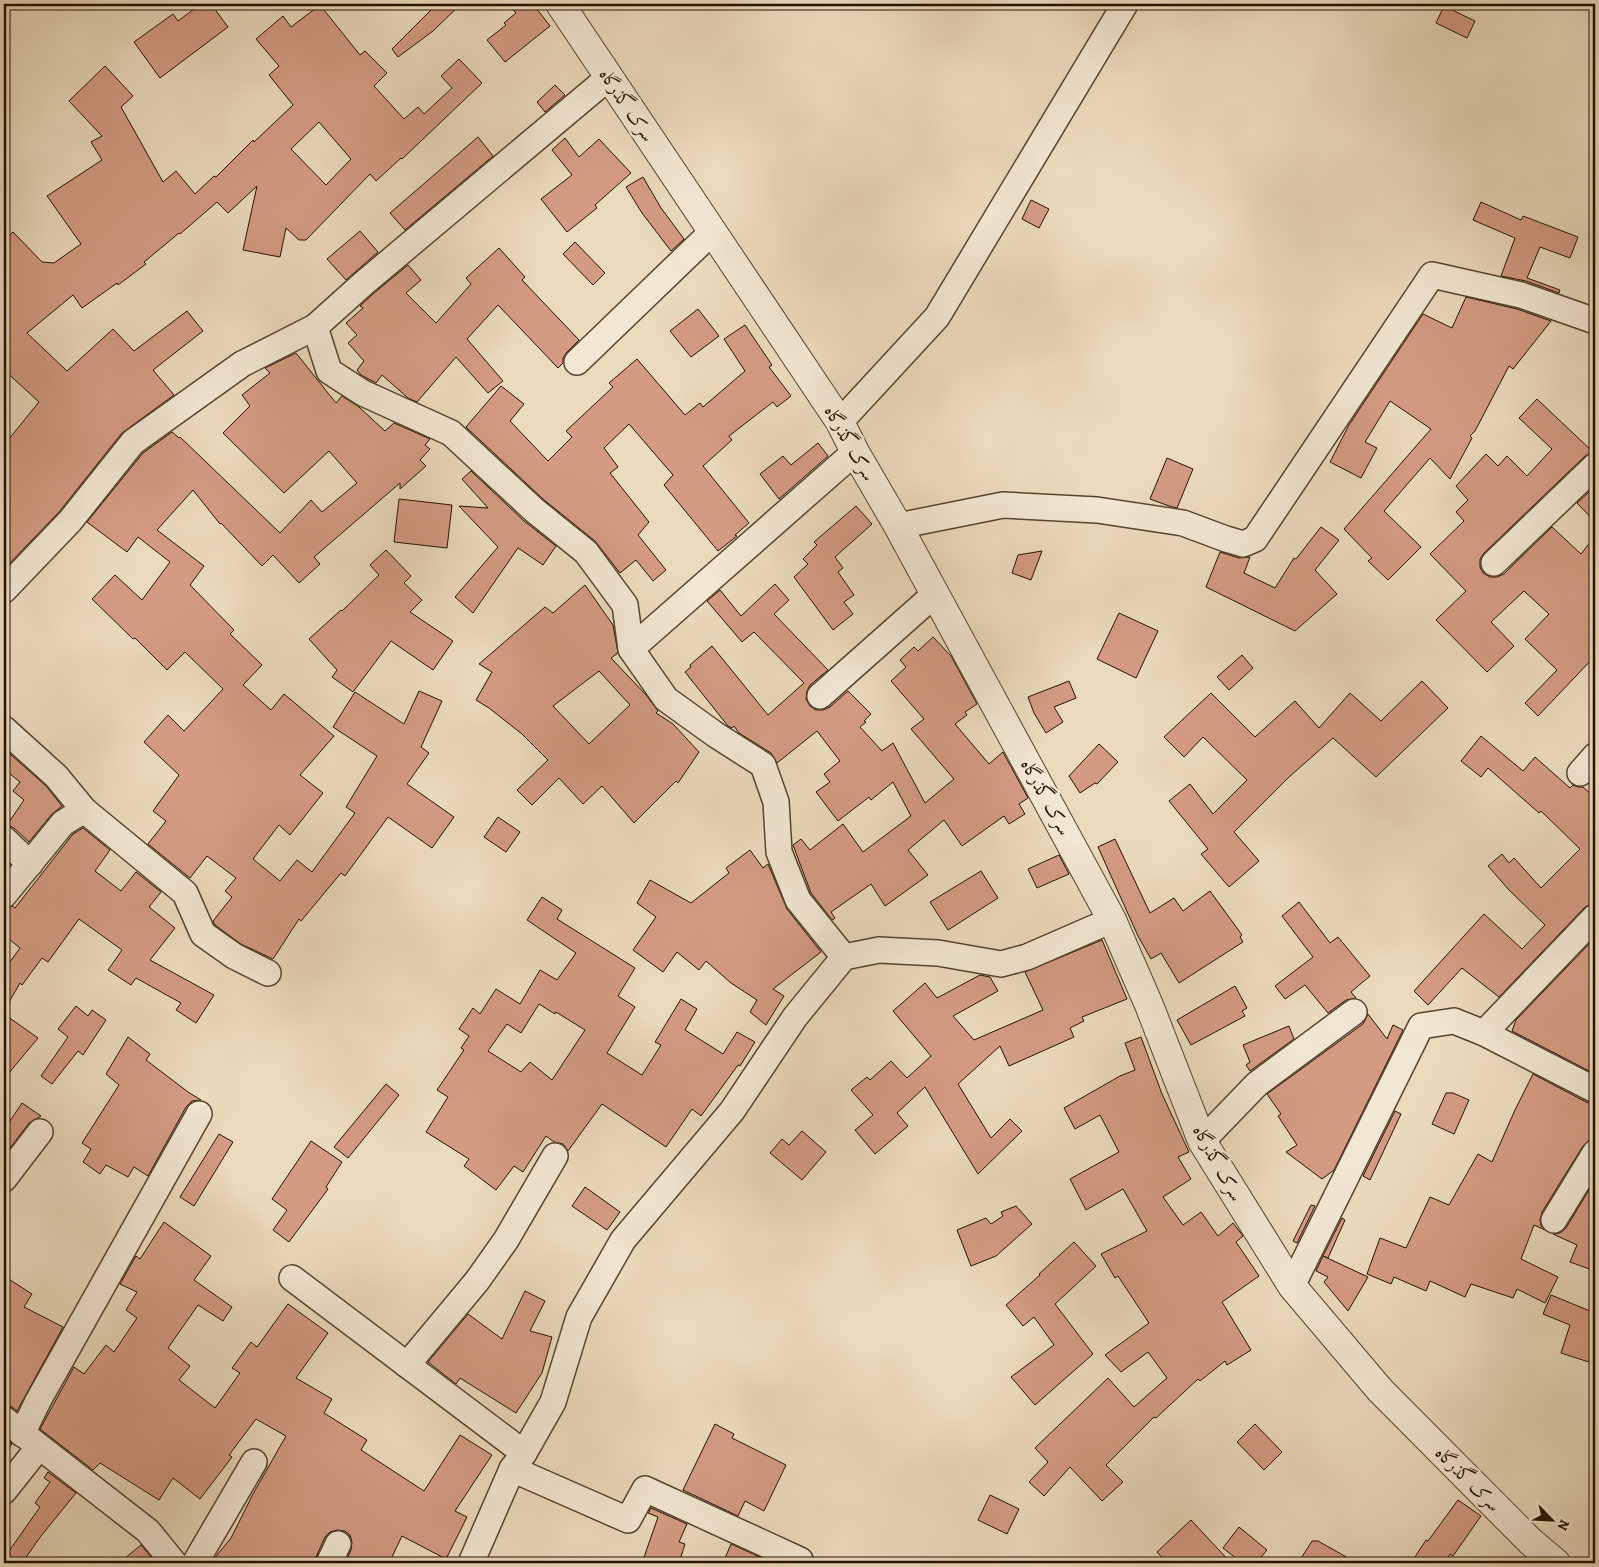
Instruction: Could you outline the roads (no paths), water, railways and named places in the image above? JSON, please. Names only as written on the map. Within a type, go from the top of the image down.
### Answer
[{"type":"street","name":"سرک گذرگاه","points":[[560,4],[840,422],[1112,920],[1202,1141],[1292,1286],[1380,1390],[1530,1541],[1556,1563]]},
{"type":"street","points":[[840,422],[937,317],[1125,4]]},
{"type":"street","points":[[4,590],[70,521],[133,442],[242,364],[315,327],[364,283],[608,78]]},
{"type":"street","points":[[577,362],[712,232]]},
{"type":"street","points":[[898,526],[1003,505],[1088,510],[1183,523],[1226,540],[1242,544],[1255,539],[1432,275],[1521,295],[1595,321]]},
{"type":"street","points":[[315,327],[329,371],[363,393],[451,433],[534,510],[586,552],[625,605],[631,649],[666,699],[716,735],[763,765],[776,802],[778,852],[798,900],[844,956]]},
{"type":"street","points":[[631,649],[855,452]]},
{"type":"street","points":[[1494,563],[1595,466]]},
{"type":"street","points":[[820,696],[935,594]]},
{"type":"street","points":[[4,729],[56,776],[84,810],[185,893],[203,934],[234,956],[268,973]]},
{"type":"street","points":[[4,895],[63,823],[84,810]]},
{"type":"street","points":[[4,839],[30,864]]},
{"type":"street","points":[[1484,1033],[1595,917]]},
{"type":"street","points":[[471,1563],[518,1461],[554,1402],[579,1317],[623,1240],[732,1111],[795,1017],[844,956],[878,950],[938,953],[1001,964],[1027,957],[1112,920]]},
{"type":"street","points":[[1202,1141],[1257,1084],[1354,1012]]},
{"type":"street","points":[[1292,1286],[1421,1026],[1454,1021],[1484,1033],[1595,1090]]},
{"type":"street","points":[[4,1490],[21,1433],[38,1400],[199,1114]]},
{"type":"street","points":[[4,1179],[40,1132]]},
{"type":"street","points":[[1554,1220],[1595,1153]]},
{"type":"street","points":[[407,1365],[477,1281],[506,1240],[555,1156]]},
{"type":"street","points":[[292,1278],[407,1365],[518,1461],[628,1520],[645,1488],[800,1560]]},
{"type":"street","points":[[21,1433],[148,1531],[174,1563]]},
{"type":"street","points":[[194,1563],[254,1462]]}]
